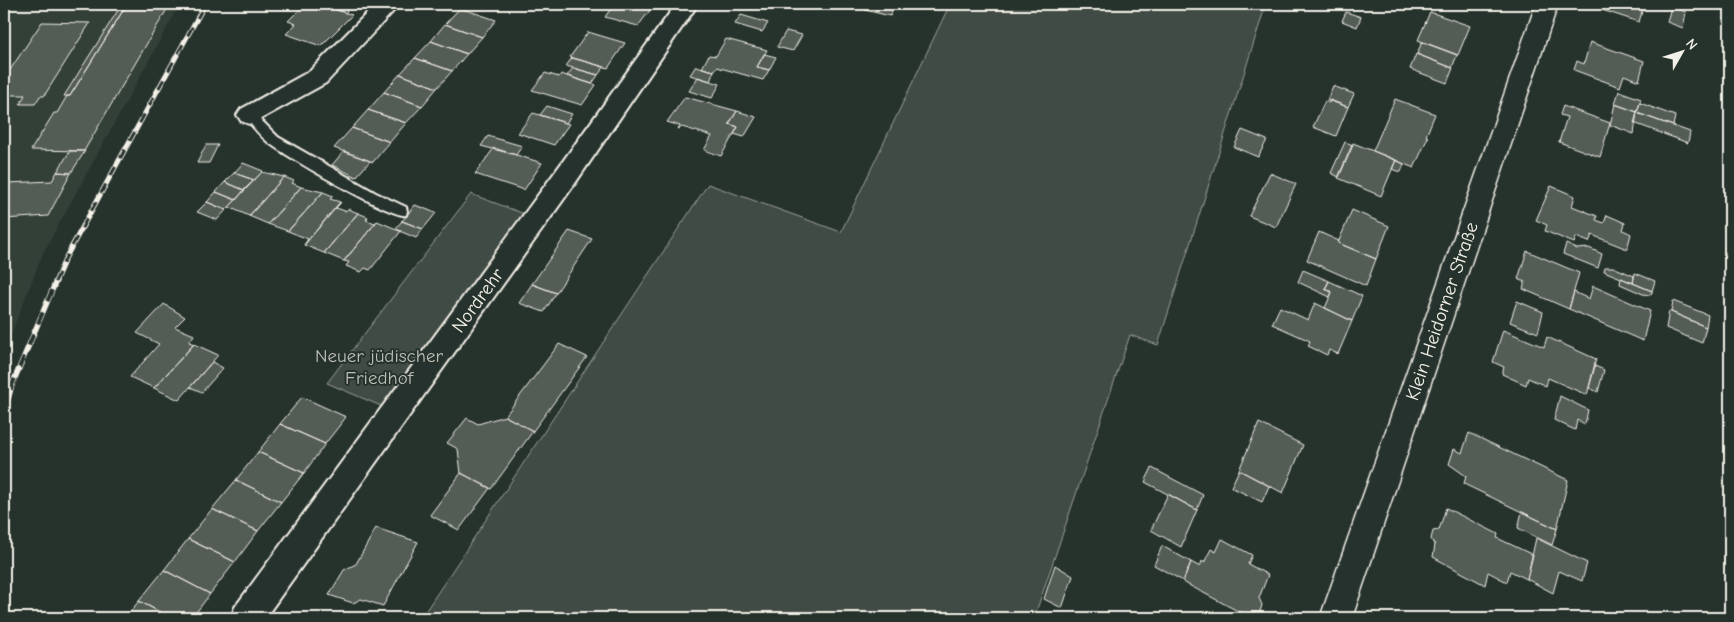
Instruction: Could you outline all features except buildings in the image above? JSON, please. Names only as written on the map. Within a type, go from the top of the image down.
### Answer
[{"type":"street","points":[[249,115],[318,77],[389,4]]},
{"type":"street","name":"Nordrehr","points":[[246,618],[561,183],[688,4]]},
{"type":"street","name":"Klein Heidorner Straße","points":[[1336,618],[1547,4]]},
{"type":"lane","points":[[249,115],[274,140],[371,197],[401,211]]},
{"type":"shaded area","points":[[4,4],[180,4],[43,253],[4,352]]},
{"type":"green space","points":[[950,4],[1266,4],[1158,345],[1130,335],[1034,618],[421,618],[708,184],[841,232]]},
{"type":"green space","name":"Neuer jüdischer Friedhof","points":[[471,194],[527,215],[388,409],[327,383]]},
{"type":"railway","points":[[55,282],[66,257],[205,4]]},
{"type":"railway","points":[[4,413],[12,385],[56,281]]}]
